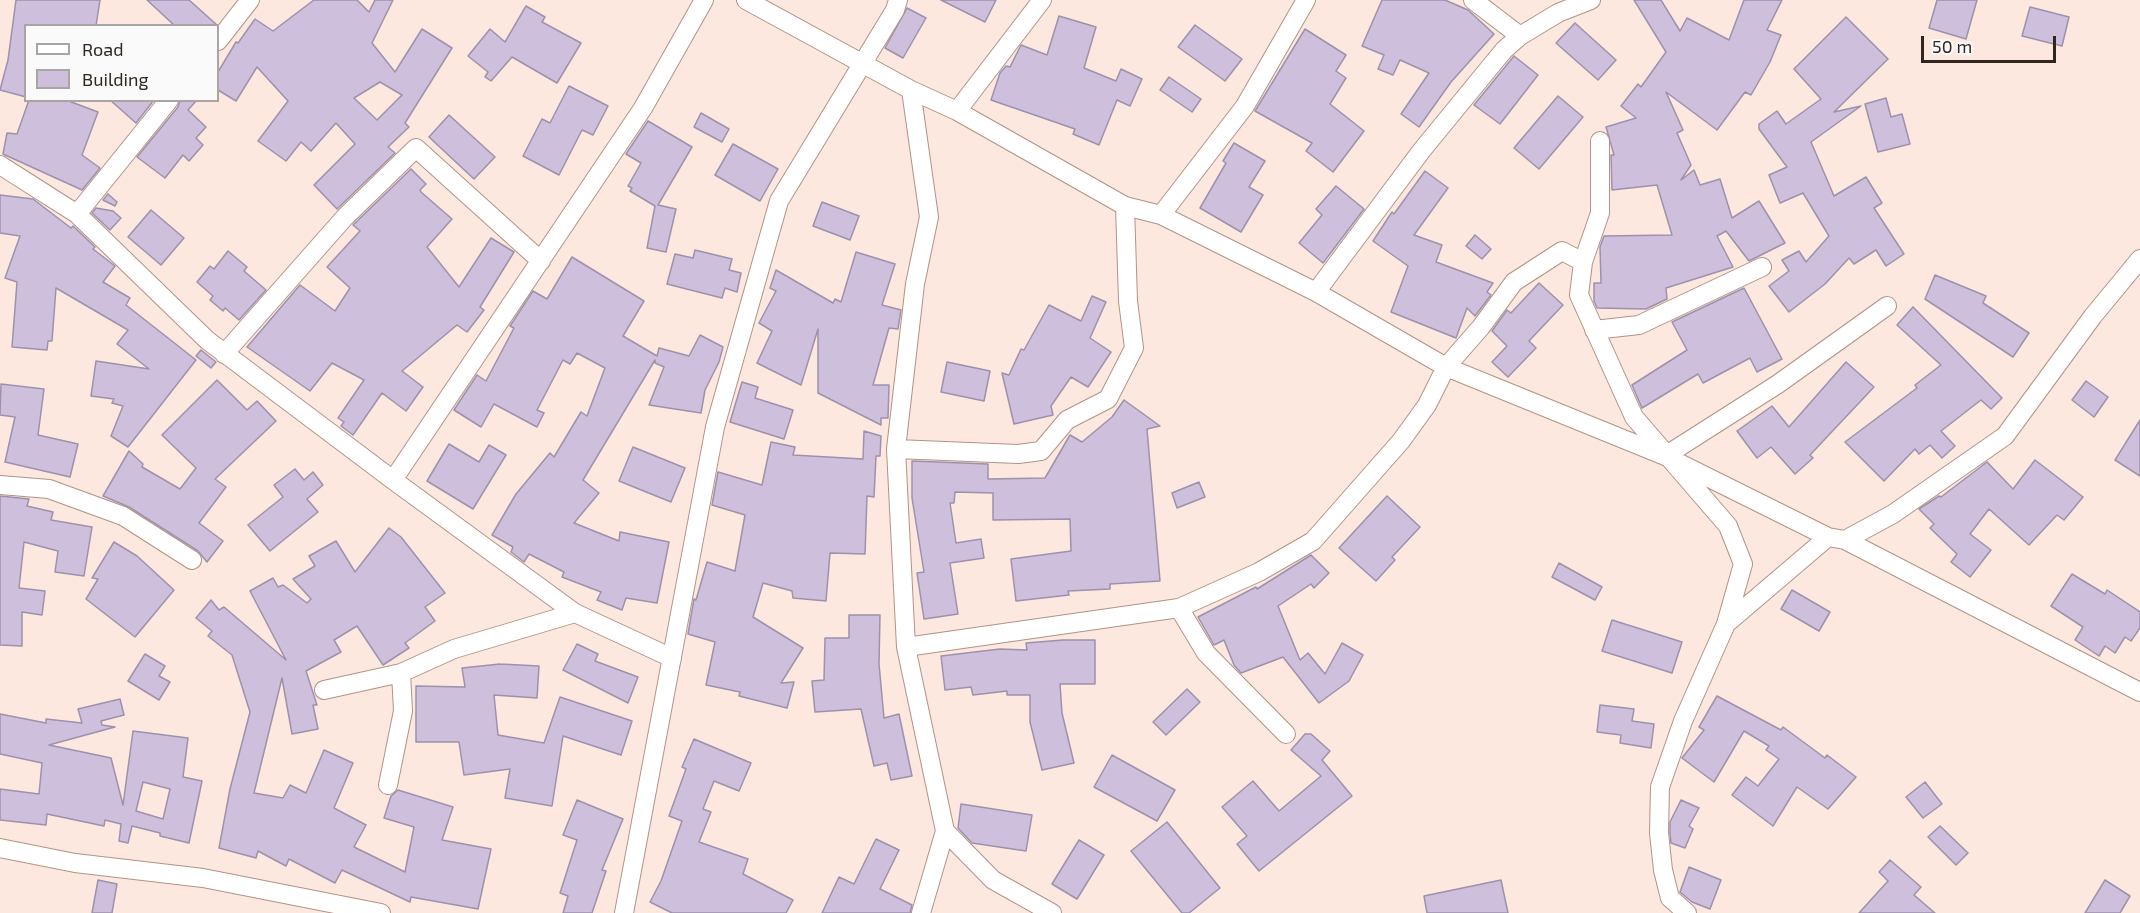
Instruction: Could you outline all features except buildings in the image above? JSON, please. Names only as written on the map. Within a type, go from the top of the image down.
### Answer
[{"type":"street","points":[[219,40],[250,0]]},
{"type":"street","points":[[393,480],[643,108],[704,0]]},
{"type":"street","points":[[746,0],[911,90],[957,111],[1125,206],[1161,215],[1316,292],[1446,367],[1665,456],[1837,538],[2140,692]]},
{"type":"street","points":[[624,913],[715,427],[779,201],[898,0]]},
{"type":"street","points":[[957,111],[1042,0]]},
{"type":"street","points":[[1161,215],[1245,106],[1306,0]]},
{"type":"street","points":[[1473,0],[1520,36]]},
{"type":"street","points":[[1316,292],[1422,150],[1504,50],[1520,36],[1558,13],[1591,0]]},
{"type":"street","points":[[911,90],[929,217],[915,284],[896,449],[906,647],[945,831],[921,913]]},
{"type":"street","points":[[77,214],[167,102]]},
{"type":"street","points":[[1600,141],[1600,213],[1583,262],[1579,295],[1634,417],[1665,456],[1728,526],[1743,564],[1726,624],[1683,721],[1660,787],[1659,833],[1663,870],[1670,898],[1687,913]]},
{"type":"street","points":[[224,354],[345,217],[416,148],[541,261]]},
{"type":"street","points":[[0,165],[77,214],[224,354],[393,480],[575,613],[672,658]]},
{"type":"street","points":[[896,449],[1018,454],[1041,451],[1067,420],[1107,399],[1130,361],[1134,348],[1128,301],[1125,206]]},
{"type":"street","points":[[906,647],[1179,608],[1259,572],[1314,541],[1401,441],[1426,405],[1446,367],[1481,327],[1514,282],[1562,251],[1583,262]]},
{"type":"street","points":[[1726,624],[1837,538],[1893,514],[2005,436],[2093,316],[2140,259]]},
{"type":"street","points":[[1594,330],[1639,325],[1762,267]]},
{"type":"street","points":[[1665,456],[1778,384],[1887,306]]},
{"type":"street","points":[[0,485],[49,489],[123,516],[192,560]]},
{"type":"street","points":[[1179,608],[1206,653],[1286,734]]},
{"type":"street","points":[[324,690],[401,673],[454,649],[575,613]]},
{"type":"street","points":[[388,785],[399,745],[403,711],[401,673]]},
{"type":"street","points":[[945,831],[993,880],[1052,913]]},
{"type":"street","points":[[0,848],[75,863],[203,878],[381,913]]}]
